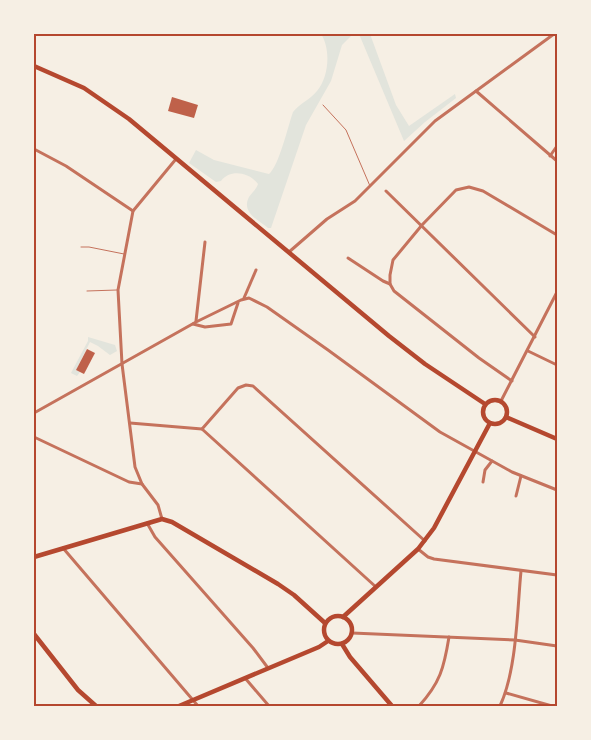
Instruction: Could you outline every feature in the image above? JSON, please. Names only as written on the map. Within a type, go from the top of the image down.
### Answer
[{"type":"main road","points":[[34,66],[79,86],[129,119],[389,336],[425,364],[485,404]]},
{"type":"main road","points":[[491,400],[501,401],[506,406],[506,417],[499,423],[490,423],[482,414],[485,404],[491,400]]},
{"type":"main road","points":[[506,417],[557,439]]},
{"type":"main road","points":[[343,617],[351,625],[352,633],[347,641],[342,644],[334,644],[328,641],[324,632],[326,623],[333,617],[343,617],[418,549],[434,528],[490,423]]},
{"type":"main road","points":[[34,557],[162,519],[172,522],[278,584],[294,595],[326,623]]},
{"type":"main road","points":[[34,634],[78,690],[96,706]]},
{"type":"main road","points":[[179,706],[320,647],[328,641]]},
{"type":"main road","points":[[342,644],[350,657],[392,706]]},
{"type":"street","points":[[289,252],[327,219],[355,201],[435,121],[554,34]]},
{"type":"street","points":[[476,91],[557,161]]},
{"type":"street","points":[[550,156],[557,146]]},
{"type":"street","points":[[34,149],[73,170],[133,211]]},
{"type":"street","points":[[162,519],[158,505],[142,484],[135,467],[122,364],[118,290],[133,211],[176,159]]},
{"type":"street","points":[[512,381],[479,358],[394,291],[390,284],[393,260],[422,225],[456,190],[469,187],[483,191],[557,235]]},
{"type":"street","points":[[386,191],[535,337]]},
{"type":"street","points":[[195,323],[205,242]]},
{"type":"street","points":[[348,258],[390,284]]},
{"type":"street","points":[[244,299],[256,270]]},
{"type":"street","points":[[501,401],[555,301],[557,292]]},
{"type":"street","points":[[34,413],[195,323],[249,298],[266,307],[341,359],[440,432],[521,476],[557,490]]},
{"type":"street","points":[[195,323],[205,327],[231,324],[238,302]]},
{"type":"street","points":[[528,351],[557,365]]},
{"type":"street","points":[[202,429],[242,385],[250,385],[257,388],[424,541]]},
{"type":"street","points":[[130,423],[202,429],[376,587]]},
{"type":"street","points":[[34,437],[129,482],[142,484]]},
{"type":"street","points":[[483,482],[485,470],[492,461]]},
{"type":"street","points":[[516,496],[521,476]]},
{"type":"street","points":[[147,524],[155,537],[253,648],[268,668]]},
{"type":"street","points":[[63,548],[198,706]]},
{"type":"street","points":[[418,549],[424,555],[434,559],[557,576]]},
{"type":"street","points":[[500,706],[506,693],[515,640],[521,571]]},
{"type":"street","points":[[352,633],[515,640],[557,646]]},
{"type":"street","points":[[419,706],[432,691],[442,672],[449,637]]},
{"type":"street","points":[[245,678],[269,706]]},
{"type":"street","points":[[506,693],[552,706]]},
{"type":"lane","points":[[323,105],[346,130],[371,186]]},
{"type":"lane","points":[[81,247],[124,254]]},
{"type":"lane","points":[[87,291],[118,290]]},
{"type":"shaded area","points":[[321,34],[353,34],[342,45],[331,81],[306,125],[271,228],[268,228],[255,219],[247,207],[249,197],[258,184],[254,180],[240,173],[229,175],[216,182],[189,163],[196,150],[214,160],[269,174],[280,155],[293,112],[314,94],[324,78],[327,55]]},
{"type":"shaded area","points":[[359,34],[370,34],[396,105],[409,126],[455,94],[456,98],[404,141]]},
{"type":"shaded area","points":[[88,337],[115,345],[117,351],[110,355],[90,342],[76,370],[80,372],[77,376],[71,373],[88,341]]},
{"type":"building","points":[[172,97],[198,105],[194,118],[168,111]]},
{"type":"building","points":[[87,349],[95,353],[84,374],[76,370]]}]
